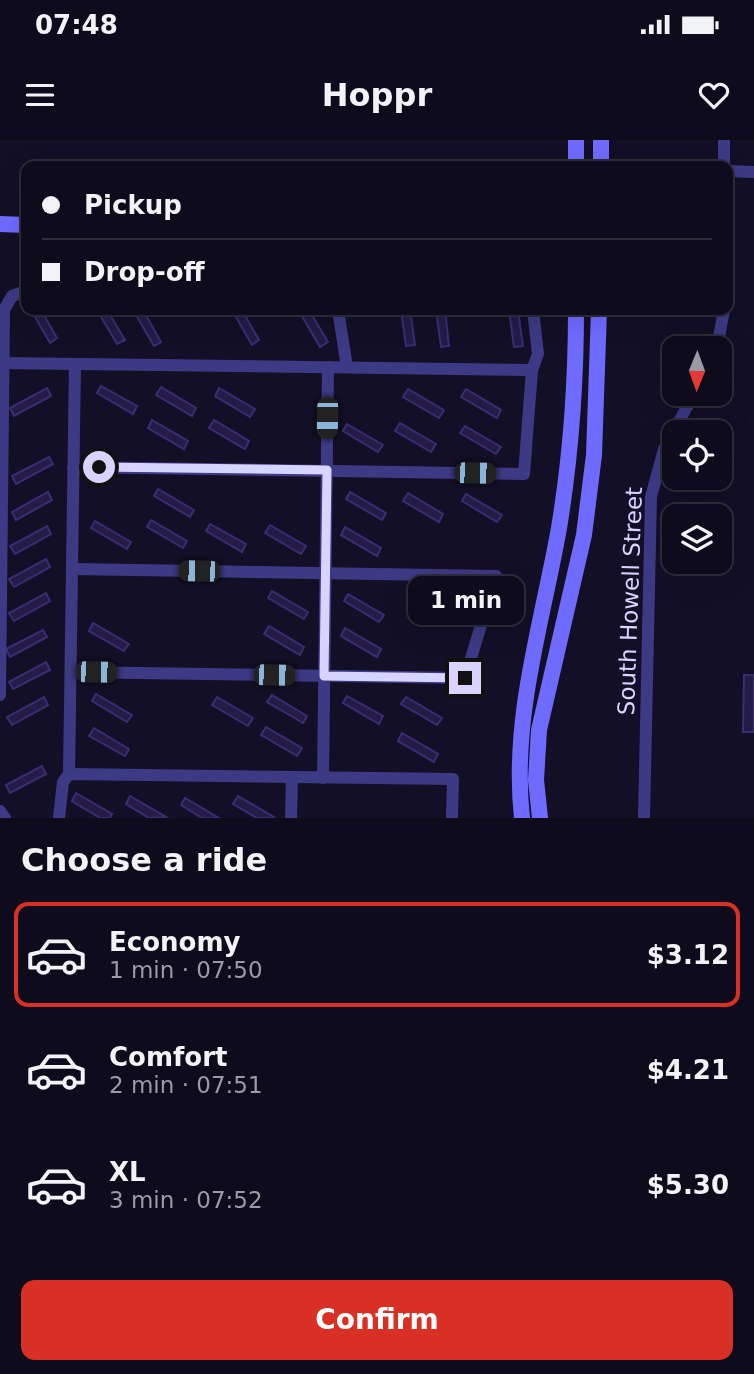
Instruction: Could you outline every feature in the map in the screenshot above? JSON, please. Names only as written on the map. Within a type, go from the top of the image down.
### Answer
[{"type":"main road","points":[[576,140],[576,161]]},
{"type":"main road","points":[[601,140],[601,161]]},
{"type":"main road","points":[[0,224],[21,225]]},
{"type":"main road","points":[[522,817],[518,780],[520,728],[571,452],[576,315]]},
{"type":"main road","points":[[540,817],[536,780],[539,730],[584,535],[594,455],[599,315]]},
{"type":"street","points":[[724,140],[724,161]]},
{"type":"street","points":[[733,171],[754,172]]},
{"type":"street","points":[[0,695],[1,363],[6,302],[21,292]]},
{"type":"street","points":[[339,315],[347,367]]},
{"type":"street","points":[[73,467],[524,474],[532,370],[538,354],[534,315]]},
{"type":"street","points":[[719,336],[723,315]]},
{"type":"street","points":[[1,363],[532,370]]},
{"type":"street","points":[[60,817],[63,782],[69,774],[75,363]]},
{"type":"street","points":[[323,778],[328,367]]},
{"type":"street","name":"South Howell Street","points":[[644,817],[651,497],[664,449],[687,406]]},
{"type":"street","points":[[71,672],[465,678],[496,576],[72,569]]},
{"type":"street","points":[[69,774],[453,779],[452,817]]},
{"type":"street","points":[[291,817],[292,777]]},
{"type":"street","points":[[0,811],[5,817]]},
{"type":"building","points":[[34,315],[44,315],[57,338],[50,343]]},
{"type":"building","points":[[100,315],[110,315],[125,340],[117,344]]},
{"type":"building","points":[[136,315],[146,315],[161,342],[154,346]]},
{"type":"building","points":[[235,315],[245,315],[259,340],[252,345]]},
{"type":"building","points":[[301,315],[312,315],[328,342],[320,347]]},
{"type":"building","points":[[402,315],[411,315],[415,345],[406,346]]},
{"type":"building","points":[[437,315],[446,315],[449,346],[441,347]]},
{"type":"building","points":[[510,315],[519,315],[523,346],[514,347]]},
{"type":"building","points":[[101,386],[137,406],[133,414],[97,393]]},
{"type":"building","points":[[161,387],[196,408],[192,416],[156,395]]},
{"type":"building","points":[[47,388],[51,396],[14,416],[10,408]]},
{"type":"building","points":[[219,388],[255,409],[250,417],[215,396]]},
{"type":"building","points":[[408,389],[444,410],[439,418],[403,397]]},
{"type":"building","points":[[466,389],[501,410],[497,418],[461,397]]},
{"type":"building","points":[[152,420],[188,441],[184,449],[148,428]]},
{"type":"building","points":[[214,420],[249,441],[245,449],[209,428]]},
{"type":"building","points":[[400,423],[436,444],[431,452],[395,431]]},
{"type":"building","points":[[347,424],[383,445],[378,452],[343,431]]},
{"type":"building","points":[[465,426],[501,447],[496,454],[460,433]]},
{"type":"building","points":[[49,457],[53,464],[16,484],[12,476]]},
{"type":"building","points":[[158,489],[194,510],[190,517],[154,496]]},
{"type":"building","points":[[48,492],[52,500],[16,520],[12,512]]},
{"type":"building","points":[[350,492],[386,513],[382,520],[346,499]]},
{"type":"building","points":[[408,493],[443,514],[439,522],[403,501]]},
{"type":"building","points":[[466,494],[502,515],[497,522],[462,501]]},
{"type":"building","points":[[151,520],[187,541],[183,548],[147,527]]},
{"type":"building","points":[[95,521],[131,542],[127,549],[91,528]]},
{"type":"building","points":[[210,524],[246,544],[242,552],[206,531]]},
{"type":"building","points":[[270,525],[306,546],[301,554],[265,533]]},
{"type":"building","points":[[47,526],[51,534],[15,554],[10,546]]},
{"type":"building","points":[[345,527],[381,548],[377,556],[341,535]]},
{"type":"building","points":[[46,559],[50,567],[14,587],[9,579]]},
{"type":"building","points":[[272,591],[308,612],[304,619],[268,598]]},
{"type":"building","points":[[46,593],[50,601],[14,621],[9,613]]},
{"type":"building","points":[[348,594],[384,615],[379,622],[344,601]]},
{"type":"building","points":[[93,623],[129,644],[124,651],[89,631]]},
{"type":"building","points":[[269,626],[304,647],[300,655],[264,634]]},
{"type":"building","points":[[345,628],[381,649],[377,657],[341,636]]},
{"type":"building","points":[[43,630],[47,637],[10,657],[6,649]]},
{"type":"building","points":[[46,662],[50,670],[13,689],[9,682]]},
{"type":"building","points":[[744,675],[754,675],[754,732],[743,732]]},
{"type":"building","points":[[96,694],[132,715],[127,722],[92,701]]},
{"type":"building","points":[[272,695],[307,716],[303,723],[267,702]]},
{"type":"building","points":[[347,696],[383,716],[379,724],[343,703]]},
{"type":"building","points":[[44,697],[48,705],[12,725],[7,717]]},
{"type":"building","points":[[217,697],[253,718],[248,726],[212,705]]},
{"type":"building","points":[[406,697],[442,718],[437,725],[401,704]]},
{"type":"building","points":[[266,727],[302,748],[297,756],[261,735]]},
{"type":"building","points":[[94,728],[129,749],[125,756],[89,736]]},
{"type":"building","points":[[402,733],[438,754],[434,762],[398,741]]},
{"type":"building","points":[[42,766],[46,774],[10,793],[6,785]]},
{"type":"building","points":[[76,793],[112,814],[110,818],[100,818],[72,801]]},
{"type":"building","points":[[130,796],[166,817],[149,818],[126,804]]},
{"type":"building","points":[[238,796],[274,817],[257,818],[233,804]]},
{"type":"building","points":[[185,798],[219,818],[202,818],[181,805]]},
{"type":"route","points":[[99,467],[327,470],[324,676],[465,678]]}]
